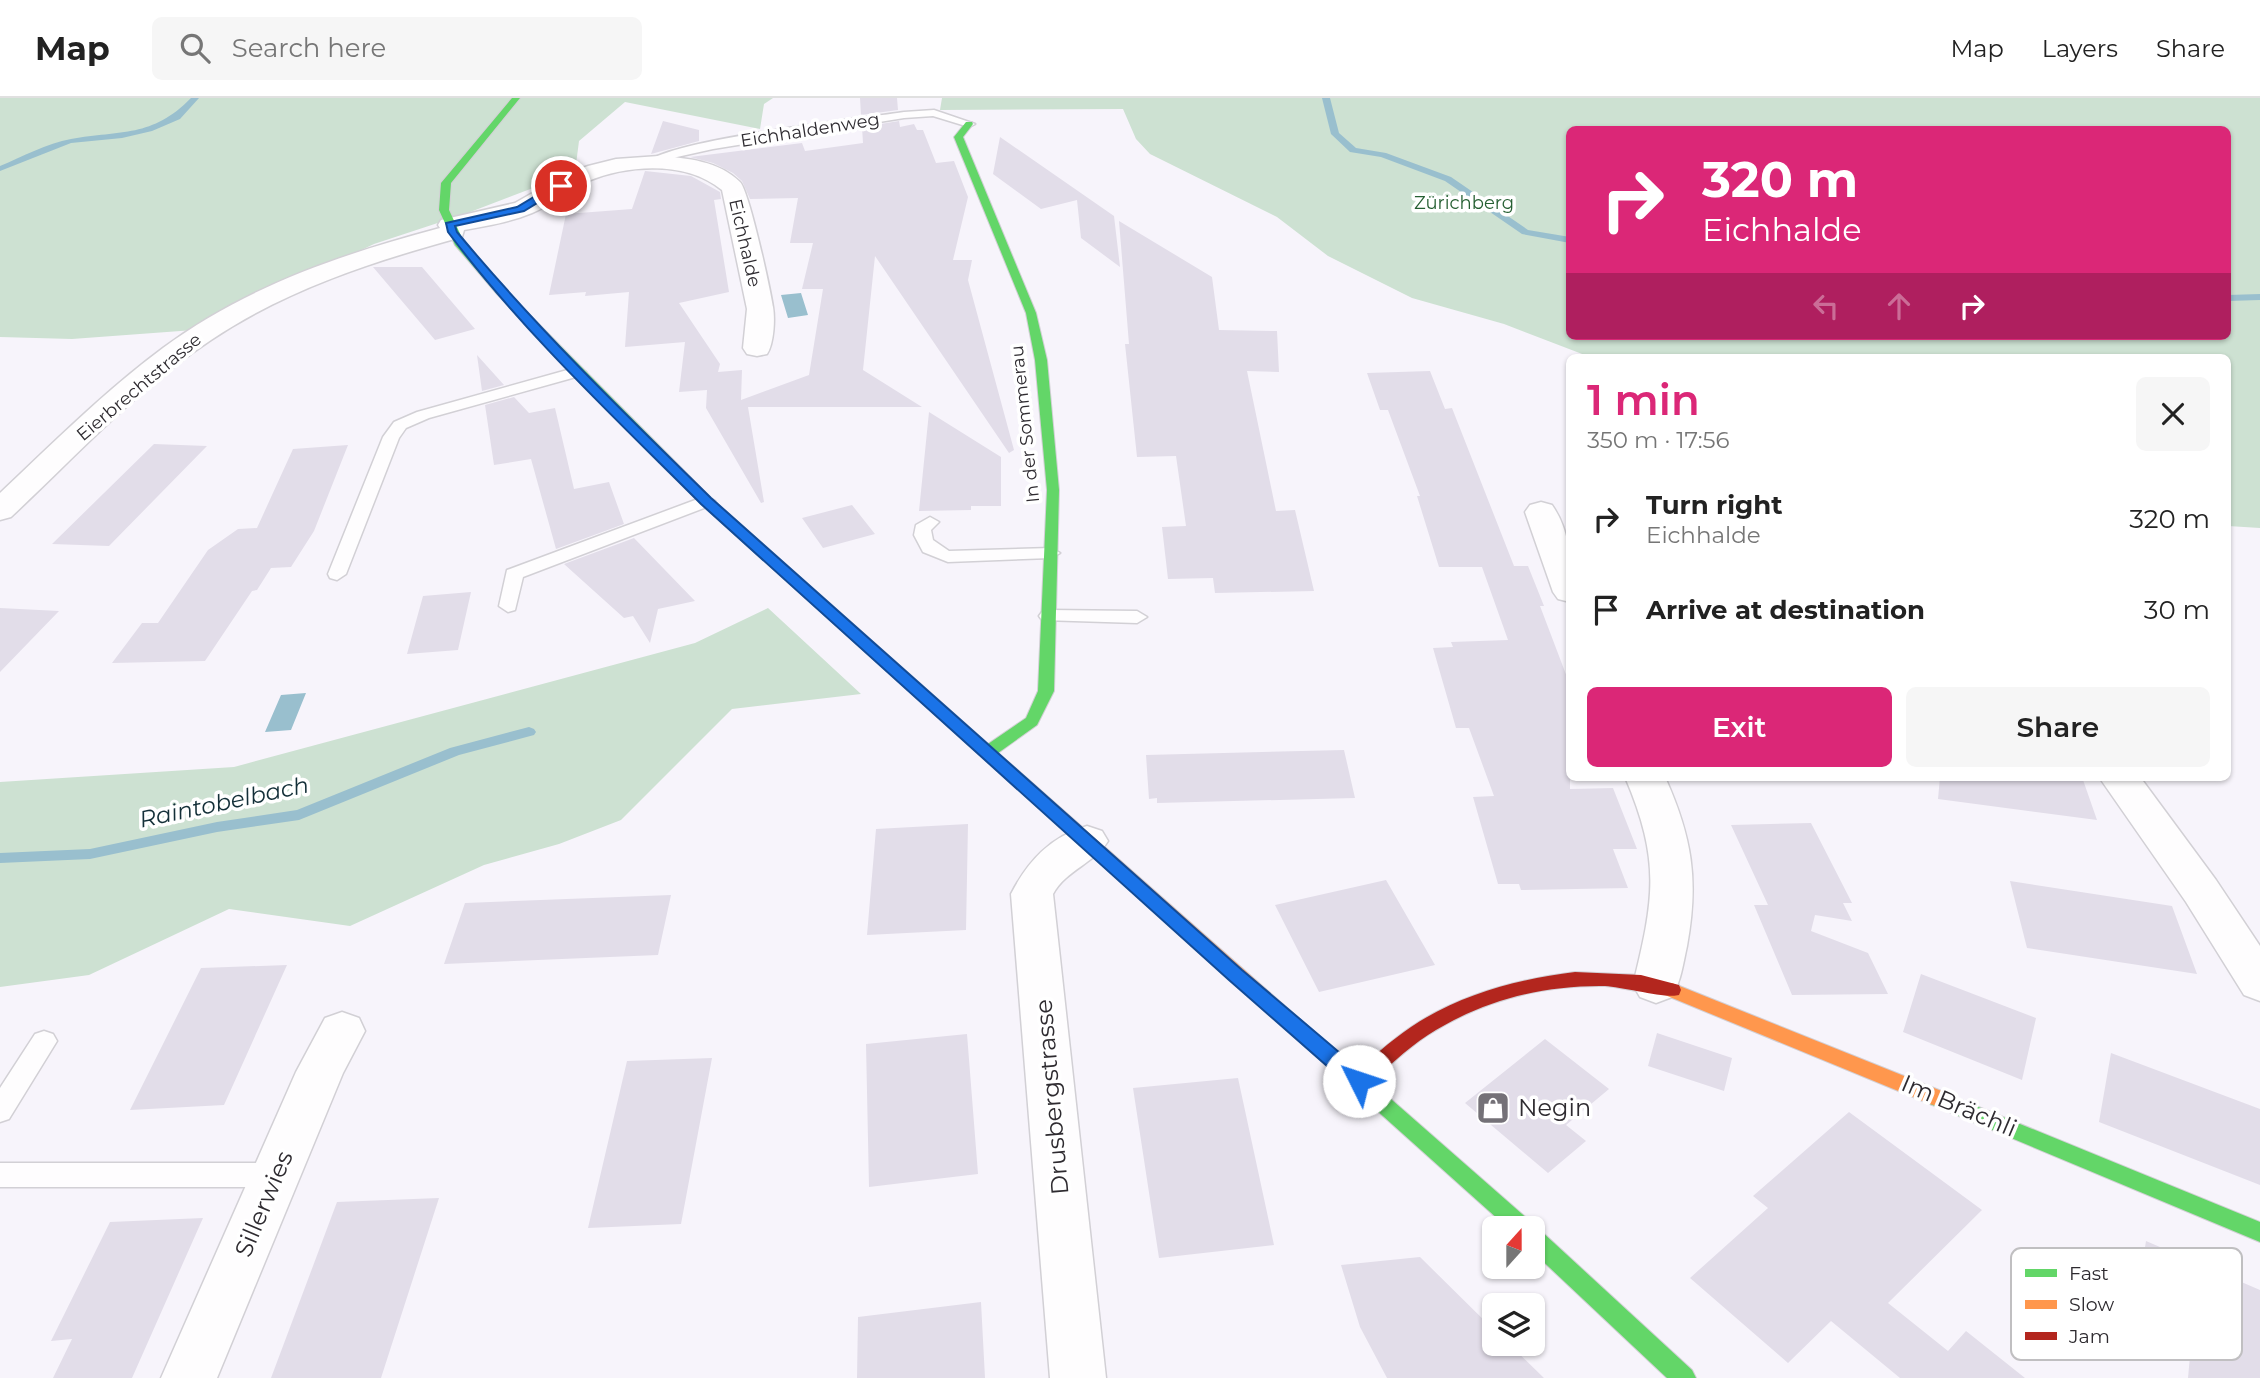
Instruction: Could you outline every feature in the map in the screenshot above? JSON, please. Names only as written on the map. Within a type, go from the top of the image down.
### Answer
[{"type":"main road","points":[[516,98],[449,176],[442,188],[444,211],[451,229],[498,288],[706,501],[1509,1216]]},
{"type":"main road","name":"In der Sommerau","points":[[969,124],[958,136],[1031,313],[1041,360],[1054,491],[1046,691],[1042,709],[1026,727],[988,752]]},
{"type":"main road","name":"Im Brächli","points":[[1359,1081],[1422,1030],[1464,1007],[1512,990],[1581,981],[1616,980],[1656,985],[1714,1004],[2260,1232]]},
{"type":"main road","points":[[1545,1249],[1684,1378]]},
{"type":"street","name":"Eichhalde","points":[[451,229],[520,209],[590,173],[651,163],[682,165],[713,172],[724,178],[733,188],[760,309],[757,348]]},
{"type":"street","name":"Eierbrechtstrasse","points":[[0,510],[122,398],[209,329],[262,299],[323,272],[451,229]]},
{"type":"street","points":[[1541,512],[1566,581]]},
{"type":"street","points":[[1647,781],[1667,835],[1673,874],[1672,914],[1656,985]]},
{"type":"street","points":[[2122,781],[2201,891],[2260,983]]},
{"type":"street","name":"Drusbergstrasse","points":[[1078,1378],[1032,894],[1040,877],[1055,860],[1087,841]]},
{"type":"street","name":"Sillerwies","points":[[189,1378],[320,1072],[342,1031]]},
{"type":"lane","name":"Eichhaldenweg","points":[[651,163],[713,145],[904,115],[934,113],[969,124]]},
{"type":"lane","points":[[337,574],[391,437],[400,425],[423,415],[578,372]]},
{"type":"lane","points":[[508,606],[514,574],[706,501]]},
{"type":"lane","points":[[930,522],[922,529],[922,538],[933,553],[948,557],[1051,553]]},
{"type":"lane","points":[[1049,616],[1137,617]]},
{"type":"lane","points":[[0,1111],[44,1041]]},
{"type":"lane","points":[[0,1175],[276,1175]]},
{"type":"green space","points":[[0,98],[773,98],[764,104],[760,129],[625,102],[579,141],[575,172],[465,214],[374,244],[194,330],[72,339],[0,337]]},
{"type":"green space","name":"Zürichberg","points":[[942,98],[2260,98],[2260,528],[2231,526],[2231,354],[1582,354],[1504,324],[1412,298],[1328,256],[1277,217],[1150,154],[1136,139],[1123,109],[940,110]]},
{"type":"green space","points":[[768,608],[861,694],[732,709],[621,820],[559,844],[484,865],[350,926],[229,909],[89,975],[0,987],[0,782],[234,767],[695,643]]},
{"type":"water","points":[[801,293],[808,315],[788,318],[781,295]]},
{"type":"water","points":[[306,693],[291,730],[265,732],[281,695]]},
{"type":"building","points":[[860,98],[897,98],[898,110],[861,115]]},
{"type":"building","points":[[663,121],[699,130],[699,141],[651,154]]},
{"type":"building","points":[[899,121],[900,127],[914,124],[917,130],[923,130],[936,163],[954,161],[968,197],[953,260],[972,260],[968,280],[1014,450],[1009,453],[875,256],[863,370],[922,407],[748,407],[764,502],[761,503],[706,408],[707,390],[679,392],[685,342],[625,347],[629,292],[585,296],[586,292],[549,295],[566,214],[632,209],[645,171],[691,176],[720,192],[721,199],[714,200],[729,292],[679,303],[720,364],[718,372],[742,370],[741,400],[809,375],[823,289],[802,289],[813,243],[790,243],[798,198],[750,199],[742,181],[733,173],[713,163],[690,157],[802,143],[805,151],[863,143],[862,127]]},
{"type":"building","points":[[1000,137],[1114,216],[1120,267],[1081,238],[1077,200],[1041,209],[993,174]]},
{"type":"building","points":[[1119,221],[1212,277],[1219,330],[1277,331],[1279,372],[1247,371],[1276,511],[1295,510],[1314,591],[1215,593],[1213,578],[1168,579],[1162,527],[1186,526],[1176,456],[1137,457],[1125,344],[1129,344]]},
{"type":"building","points":[[373,267],[422,267],[475,329],[435,340]]},
{"type":"building","points":[[477,355],[504,385],[482,391]]},
{"type":"building","points":[[1430,371],[1445,409],[1452,408],[1514,566],[1528,566],[1566,674],[1566,781],[1570,781],[1570,789],[1613,788],[1637,849],[1613,849],[1628,888],[1521,890],[1519,884],[1498,884],[1473,797],[1494,796],[1469,728],[1456,728],[1433,648],[1453,647],[1451,642],[1508,640],[1482,567],[1439,567],[1417,496],[1420,496],[1388,410],[1380,410],[1367,373]]},
{"type":"building","points":[[514,397],[529,413],[555,408],[574,489],[609,482],[624,524],[556,549],[531,459],[494,465],[485,405]]},
{"type":"building","points":[[929,412],[1001,457],[1001,506],[971,506],[971,510],[919,511]]},
{"type":"building","points":[[154,444],[207,446],[109,546],[52,544]]},
{"type":"building","points":[[348,445],[314,531],[291,567],[271,568],[257,590],[252,591],[205,661],[112,663],[142,623],[158,623],[208,550],[238,529],[257,528],[293,449]]},
{"type":"building","points":[[852,505],[875,534],[823,548],[802,518]]},
{"type":"building","points":[[634,538],[695,601],[658,609],[650,643],[633,616],[624,618],[564,564]]},
{"type":"building","points":[[471,592],[458,650],[407,654],[423,596]]},
{"type":"building","points":[[0,608],[59,611],[0,672]]},
{"type":"building","points":[[1344,750],[1355,798],[1157,803],[1157,798],[1149,799],[1146,755]]},
{"type":"building","points":[[1940,781],[2083,781],[2097,820],[1938,799]]},
{"type":"building","points":[[1811,823],[1852,903],[1843,903],[1852,921],[1815,915],[1811,931],[1868,953],[1888,994],[1792,995],[1754,905],[1768,905],[1731,825]]},
{"type":"building","points":[[968,824],[966,930],[867,935],[876,829]]},
{"type":"building","points":[[1386,880],[1435,965],[1319,992],[1275,905]]},
{"type":"building","points":[[2010,881],[2172,906],[2197,974],[2027,948]]},
{"type":"building","points":[[671,895],[658,955],[444,964],[465,903]]},
{"type":"building","points":[[287,965],[224,1105],[130,1110],[201,968]]},
{"type":"building","points":[[1921,974],[2036,1018],[2022,1080],[1903,1032]]},
{"type":"building","points":[[1657,1033],[1732,1058],[1724,1091],[1648,1066]]},
{"type":"building","points":[[967,1034],[978,1174],[869,1187],[866,1044]]},
{"type":"building","points":[[1545,1039],[1609,1089],[1566,1125],[1586,1141],[1548,1173],[1465,1103]]},
{"type":"building","points":[[2111,1053],[2260,1109],[2260,1185],[2099,1122]]},
{"type":"building","points":[[712,1058],[681,1224],[588,1228],[627,1061]]},
{"type":"building","points":[[1238,1078],[1274,1245],[1159,1258],[1133,1088]]},
{"type":"building","points":[[1849,1112],[1982,1210],[1888,1303],[1948,1351],[1966,1331],[2025,1378],[1900,1378],[1831,1321],[1788,1363],[1690,1278],[1768,1208],[1753,1196]]},
{"type":"building","points":[[439,1198],[381,1378],[271,1378],[337,1202]]},
{"type":"building","points":[[203,1218],[132,1378],[53,1378],[72,1339],[51,1341],[110,1222]]},
{"type":"building","points":[[2146,1241],[2162,1248],[2145,1248]]},
{"type":"building","points":[[1420,1257],[1482,1318],[1482,1356],[1521,1356],[1544,1378],[1387,1378],[1360,1327],[1341,1265]]},
{"type":"building","points":[[2242,1282],[2260,1290],[2260,1378],[2188,1378],[2190,1360],[2242,1360]]},
{"type":"building","points":[[981,1302],[985,1378],[857,1378],[858,1317]]},
{"type":"waterway","points":[[0,169],[70,141],[122,136],[149,129],[177,117],[195,98]]},
{"type":"waterway","points":[[1326,98],[1335,134],[1353,150],[1383,155],[1448,179],[1525,232],[1566,239]]},
{"type":"waterway","points":[[2231,298],[2260,297]]},
{"type":"waterway","name":"Raintobelbach","points":[[0,858],[90,854],[217,827],[299,815],[455,751],[529,732]]},
{"type":"traffic: fast","points":[[516,98],[446,183],[444,210],[459,243],[501,292],[706,501],[1023,784]]},
{"type":"traffic: fast","points":[[969,124],[958,137],[1031,313],[1041,360],[1053,490],[1046,691],[1032,721],[988,752]]},
{"type":"traffic: fast","points":[[1304,1034],[1509,1216]]},
{"type":"traffic: fast","points":[[1937,1098],[2260,1232]]},
{"type":"traffic: fast","points":[[1545,1249],[1684,1378]]},
{"type":"traffic: slow","points":[[1023,784],[1304,1034]]},
{"type":"traffic: slow","points":[[1672,990],[1937,1098]]},
{"type":"traffic: jam","points":[[1359,1081],[1421,1030],[1449,1014],[1510,991],[1542,983],[1608,979],[1672,990]]},
{"type":"place","name":"Negin","points":[[1493,1108]]},
{"type":"route","points":[[561,186],[520,209],[450,225],[498,288],[706,501],[1235,975],[1359,1081]]}]
